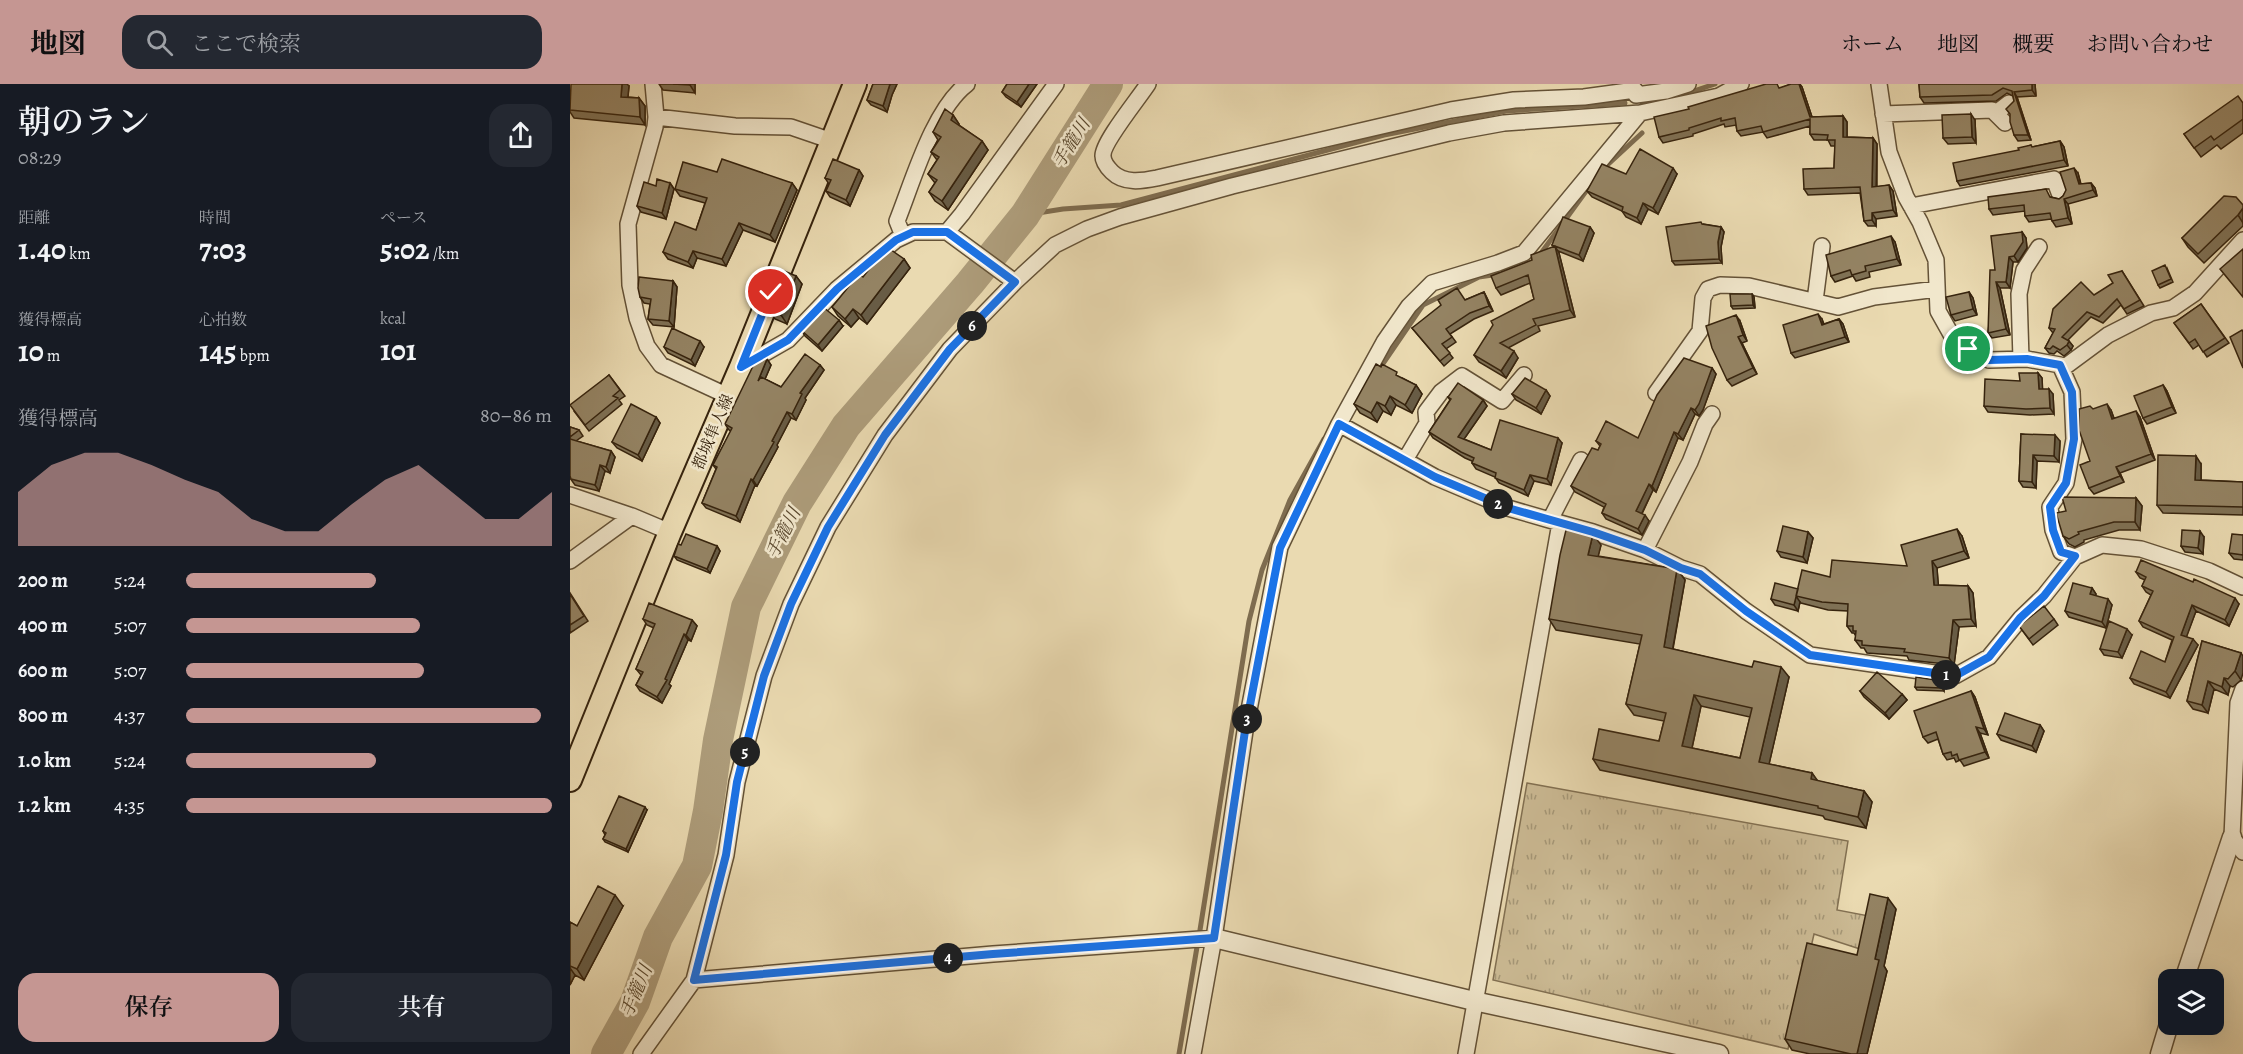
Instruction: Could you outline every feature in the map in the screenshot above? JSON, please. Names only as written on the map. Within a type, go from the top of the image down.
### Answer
[{"type":"main road","name":"都城隼人線","points":[[570,780],[855,84]]},
{"type":"street","points":[[654,84],[656,117],[628,224],[630,285],[637,318],[647,346],[661,365],[728,396]]},
{"type":"street","points":[[903,236],[897,221],[939,118],[954,96],[967,84]]},
{"type":"street","points":[[947,232],[1056,84]]},
{"type":"street","points":[[1148,84],[1107,144],[1103,155],[1106,165],[1112,172],[1128,180],[1157,178],[1451,110],[1514,100],[1584,97],[1635,90],[1666,92],[1688,84]]},
{"type":"street","points":[[641,1054],[694,980],[726,855],[737,782],[764,676],[791,604],[828,527],[885,435],[950,349],[1015,282],[1055,245],[1087,229],[1120,217],[1221,189],[1449,133],[1493,125],[1557,118],[1640,113],[1719,96],[1741,84]]},
{"type":"street","points":[[1879,84],[1889,152],[1906,197],[1936,260],[1938,311],[1952,336],[1968,349],[1989,360],[2021,359],[2060,365],[2072,392],[2074,439],[2066,483],[2050,507],[2053,530],[2061,552],[2075,556]]},
{"type":"street","points":[[1635,90],[1640,113]]},
{"type":"street","points":[[1883,114],[1992,110],[2000,118],[2009,103]]},
{"type":"street","points":[[1193,1054],[1214,938],[1245,731],[1280,548],[1339,424],[1384,342],[1409,306],[1432,283],[1498,263],[1524,252],[1602,155],[1640,113]]},
{"type":"street","points":[[656,117],[735,126],[791,127],[832,141]]},
{"type":"street","points":[[1911,206],[2054,179],[2060,195]]},
{"type":"street","points":[[741,367],[795,334],[837,289],[903,236],[920,231],[947,232],[1015,282]]},
{"type":"street","points":[[2062,369],[2108,334],[2151,313],[2173,308],[2195,293],[2243,240]]},
{"type":"street","points":[[1815,301],[1822,246]]},
{"type":"street","points":[[2021,359],[2019,294],[2024,270],[2038,247]]},
{"type":"street","points":[[1656,393],[1700,331],[1702,297],[1708,289],[1720,285],[1749,286],[1838,307],[1874,297],[1937,289]]},
{"type":"street","points":[[1406,460],[1427,423],[1426,412],[1441,392],[1462,375],[1502,401],[1524,375]]},
{"type":"street","points":[[1645,550],[1690,462],[1705,424],[1712,414]]},
{"type":"street","points":[[1339,424],[1435,477],[1508,508],[1593,532],[1645,550],[1681,568],[1700,574],[1746,611],[1810,655],[1955,676],[1989,657],[2020,618],[2044,596],[2075,556],[2102,545],[2141,549],[2209,571],[2243,587]]},
{"type":"street","points":[[1466,1054],[1555,522],[1581,460]]},
{"type":"street","points":[[570,495],[632,516],[670,532]]},
{"type":"street","points":[[570,561],[632,516]]},
{"type":"street","points":[[2188,969],[2232,837],[2238,703],[2243,689]]},
{"type":"street","points":[[2232,837],[2243,852]]},
{"type":"street","points":[[694,980],[993,954],[1214,938],[1474,1000],[1718,1054]]},
{"type":"street","points":[[2160,1054],[2166,1035]]},
{"type":"green space","points":[[1527,783],[1848,841],[1837,910],[1869,916],[1863,950],[1814,934],[1788,1049],[1493,980]]},
{"type":"building","points":[[571,84],[622,84],[621,97],[639,98],[640,117],[570,110]]},
{"type":"building","points":[[873,84],[890,84],[883,106],[867,100]]},
{"type":"building","points":[[1007,84],[1029,84],[1017,102],[1002,92]]},
{"type":"building","points":[[1766,84],[1777,84],[1779,88],[1799,84],[1810,117],[1843,116],[1843,137],[1873,138],[1872,187],[1889,185],[1893,210],[1872,213],[1872,220],[1864,221],[1860,187],[1804,189],[1803,169],[1834,168],[1835,140],[1827,140],[1828,135],[1810,134],[1810,119],[1763,132],[1761,126],[1737,131],[1735,118],[1721,121],[1721,118],[1689,128],[1689,130],[1659,137],[1654,117],[1689,109],[1688,107]]},
{"type":"building","points":[[1919,84],[2032,84],[2032,90],[2014,92],[2028,135],[2014,135],[2010,114],[2006,109],[2014,101],[2012,91],[2003,88],[1992,95],[1920,97]]},
{"type":"building","points":[[2238,96],[2243,103],[2243,119],[2214,140],[2211,136],[2194,148],[2184,134]]},
{"type":"building","points":[[945,109],[953,115],[951,120],[982,141],[942,201],[929,192],[937,180],[928,174],[939,157],[931,152],[941,137],[933,132]]},
{"type":"building","points":[[1971,114],[1972,137],[1943,138],[1942,115]]},
{"type":"building","points":[[2060,141],[2064,160],[1957,181],[1953,163],[2019,150],[2018,148],[2031,145],[2032,147]]},
{"type":"building","points":[[1640,149],[1673,168],[1653,208],[1643,203],[1637,218],[1622,211],[1623,207],[1587,191],[1602,164],[1626,174]]},
{"type":"building","points":[[722,159],[792,183],[770,235],[739,223],[722,259],[693,251],[688,262],[663,252],[675,222],[696,230],[707,198],[675,189],[683,162],[717,172]]},
{"type":"building","points":[[833,159],[859,170],[846,200],[826,191],[831,180],[825,178]]},
{"type":"building","points":[[2074,168],[2079,184],[2091,183],[2093,190],[2064,199],[2068,218],[2052,221],[2050,213],[2025,216],[2024,205],[1989,209],[1988,197],[2046,189],[2050,197],[2059,199],[2066,190],[2060,172]]},
{"type":"building","points":[[657,179],[670,183],[662,213],[637,206],[644,182],[656,186]]},
{"type":"building","points":[[2224,196],[2236,197],[2243,208],[2198,254],[2182,238]]},
{"type":"building","points":[[1563,217],[1590,227],[1579,255],[1552,245]]},
{"type":"building","points":[[1701,222],[1721,227],[1718,242],[1719,259],[1672,261],[1666,227]]},
{"type":"building","points":[[2022,232],[2023,242],[2014,256],[2009,257],[2006,282],[1996,282],[2006,329],[1988,333],[1990,270],[1995,270],[1991,236]]},
{"type":"building","points":[[1891,236],[1897,259],[1865,266],[1866,271],[1852,275],[1850,270],[1831,276],[1826,255]]},
{"type":"building","points":[[1555,246],[1570,310],[1533,319],[1536,325],[1500,343],[1514,351],[1501,371],[1474,355],[1493,325],[1491,321],[1534,299],[1528,275],[1496,288],[1491,276],[1532,260],[1531,255]]},
{"type":"building","points":[[887,247],[904,259],[861,315],[853,309],[845,319],[832,307],[859,274],[863,277]]},
{"type":"building","points":[[2243,249],[2243,297],[2220,269]]},
{"type":"building","points":[[2165,265],[2171,279],[2158,285],[2152,271]]},
{"type":"building","points":[[784,271],[796,276],[781,315],[769,310]]},
{"type":"building","points":[[2122,271],[2140,300],[2124,309],[2117,299],[2099,317],[2087,312],[2062,337],[2069,341],[2067,345],[2060,350],[2053,346],[2050,349],[2045,348],[2055,329],[2049,328],[2053,309],[2081,282],[2094,295],[2113,283],[2108,275]]},
{"type":"building","points":[[639,277],[673,281],[669,321],[648,319],[651,299],[640,297]]},
{"type":"building","points":[[1457,288],[1465,300],[1484,292],[1489,306],[1470,313],[1446,329],[1452,337],[1442,344],[1450,353],[1440,361],[1412,328],[1441,305],[1438,300]]},
{"type":"building","points":[[1969,292],[1973,309],[1951,315],[1946,297]]},
{"type":"building","points":[[1730,294],[1752,294],[1753,305],[1731,306]]},
{"type":"building","points":[[2201,304],[2225,338],[2203,352],[2195,339],[2189,343],[2174,323]]},
{"type":"building","points":[[823,307],[839,320],[818,345],[801,330]]},
{"type":"building","points":[[1818,314],[1822,325],[1839,319],[1845,337],[1791,353],[1783,325]]},
{"type":"building","points":[[1736,315],[1743,335],[1738,337],[1753,368],[1727,380],[1712,348],[1706,326]]},
{"type":"building","points":[[672,328],[700,341],[691,360],[664,347]]},
{"type":"building","points":[[2242,330],[2243,332],[2243,368],[2230,337]]},
{"type":"building","points":[[805,354],[820,365],[800,393],[802,394],[792,414],[787,412],[772,441],[774,442],[753,480],[751,479],[736,516],[702,503],[717,467],[713,465],[732,428],[725,424],[755,362],[763,357],[767,359],[758,381],[761,377],[781,387]]},
{"type":"building","points":[[1684,358],[1712,368],[1699,404],[1695,410],[1691,408],[1678,434],[1674,432],[1652,486],[1649,484],[1636,511],[1645,515],[1638,529],[1602,513],[1606,504],[1571,486],[1592,448],[1598,450],[1601,444],[1596,441],[1606,421],[1638,438],[1657,395]]},
{"type":"building","points":[[1376,364],[1381,367],[1382,364],[1397,372],[1396,375],[1416,385],[1405,405],[1390,396],[1385,406],[1377,402],[1371,413],[1354,404]]},
{"type":"building","points":[[2019,373],[2038,373],[2039,389],[2049,389],[2050,408],[1984,406],[1985,379],[2020,381]]},
{"type":"building","points":[[609,375],[620,390],[613,396],[618,398],[585,425],[570,405]]},
{"type":"building","points":[[1525,378],[1546,390],[1536,408],[1512,394]]},
{"type":"building","points":[[1458,383],[1483,400],[1458,437],[1491,450],[1500,420],[1558,438],[1547,479],[1530,475],[1524,490],[1495,478],[1496,473],[1472,463],[1474,458],[1429,432],[1451,399],[1448,397]]},
{"type":"building","points":[[2163,385],[2172,407],[2143,418],[2134,396]]},
{"type":"building","points":[[631,404],[656,417],[638,455],[612,442]]},
{"type":"building","points":[[2107,404],[2112,419],[2136,411],[2151,454],[2116,467],[2120,476],[2089,488],[2080,465],[2090,461],[2079,430],[2079,409],[2090,406],[2093,409]]},
{"type":"building","points":[[570,427],[579,430],[570,437]]},
{"type":"building","points":[[2021,434],[2055,435],[2054,456],[2033,455],[2032,482],[2019,481]]},
{"type":"building","points":[[570,439],[611,451],[606,467],[600,465],[595,485],[571,479]]},
{"type":"building","points":[[2158,455],[2196,456],[2195,480],[2243,482],[2243,507],[2157,505]]},
{"type":"building","points":[[2062,497],[2136,498],[2135,522],[2114,522],[2078,532],[2079,534],[2069,539],[2063,536],[2056,513],[2066,511]]},
{"type":"building","points":[[1567,526],[1593,534],[1588,555],[1677,569],[1664,647],[1752,667],[1754,661],[1781,667],[1759,762],[1812,773],[1811,779],[1864,791],[1858,817],[1818,808],[1818,806],[1593,759],[1599,729],[1659,741],[1666,713],[1626,704],[1642,635],[1549,619]],"holes":[[[1694,695],[1752,708],[1740,758],[1682,746]]]},
{"type":"building","points":[[1783,526],[1808,532],[1803,557],[1777,551]]},
{"type":"building","points":[[1957,529],[1964,551],[1932,561],[1934,585],[1968,586],[1971,619],[1953,620],[1949,658],[1904,652],[1905,649],[1862,645],[1862,641],[1855,640],[1856,631],[1853,631],[1853,626],[1847,626],[1848,604],[1822,602],[1796,596],[1802,570],[1830,577],[1832,560],[1907,566],[1901,545]]},
{"type":"building","points":[[2182,530],[2200,531],[2198,548],[2181,546]]},
{"type":"building","points":[[686,534],[717,546],[707,569],[674,556],[678,544],[681,545]]},
{"type":"building","points":[[2232,534],[2243,535],[2243,555],[2229,553]]},
{"type":"building","points":[[2141,560],[2193,582],[2194,579],[2235,598],[2225,620],[2192,605],[2181,635],[2193,639],[2166,692],[2130,678],[2141,651],[2165,662],[2174,637],[2139,621],[2153,591],[2142,586],[2146,577],[2136,572]]},
{"type":"building","points":[[1775,583],[1798,589],[1794,605],[1771,599]]},
{"type":"building","points":[[2073,583],[2092,588],[2090,594],[2108,599],[2102,622],[2065,611]]},
{"type":"building","points":[[570,594],[584,616],[570,625]]},
{"type":"building","points":[[649,603],[692,620],[665,679],[667,680],[657,697],[636,685],[643,672],[636,669],[655,624],[643,619]]},
{"type":"building","points":[[2044,606],[2054,619],[2029,639],[2019,626]]},
{"type":"building","points":[[2109,621],[2127,629],[2118,652],[2100,649]]},
{"type":"building","points":[[2202,641],[2241,653],[2235,671],[2228,679],[2224,678],[2222,687],[2208,681],[2202,705],[2187,701]]},
{"type":"building","points":[[1877,672],[1902,694],[1885,713],[1860,691]]},
{"type":"building","points":[[1916,677],[1942,681],[1942,688],[1915,687]]},
{"type":"building","points":[[1971,691],[1984,729],[1976,727],[1985,752],[1959,760],[1957,754],[1952,756],[1951,752],[1943,754],[1936,732],[1923,737],[1914,711]]},
{"type":"building","points":[[2005,713],[2040,725],[2032,746],[1997,734]]},
{"type":"building","points":[[619,796],[645,807],[626,849],[603,839],[606,833],[603,831]]},
{"type":"building","points":[[598,886],[615,895],[577,969],[570,966],[570,922],[577,926]]},
{"type":"building","points":[[1870,894],[1888,898],[1875,959],[1879,960],[1857,1054],[1785,1039],[1807,943],[1857,955]]},
{"type":"waterway","name":"手籠川","points":[[606,1054],[635,1002],[658,937],[697,866],[708,811],[718,740],[746,607],[797,503],[846,426],[970,283],[1025,215],[1108,84]]},
{"type":"waterway","points":[[1650,101],[1670,99],[1715,84]]},
{"type":"waterway","points":[[1025,215],[1063,209],[1121,205],[1384,135],[1506,111],[1625,103]]},
{"type":"waterway","points":[[1603,169],[1642,133]]},
{"type":"waterway","points":[[1539,256],[1592,183]]},
{"type":"waterway","points":[[1380,368],[1423,305],[1479,277],[1499,274]]},
{"type":"waterway","points":[[1200,930],[1249,621],[1262,570],[1290,500],[1324,439]]},
{"type":"waterway","points":[[1179,1054],[1197,947]]},
{"type":"route","points":[[771,292],[741,367],[788,340],[837,289],[896,240],[913,232],[947,232],[1015,282],[950,349],[885,435],[828,527],[791,604],[764,676],[737,782],[726,855],[694,980],[993,954],[1214,938],[1245,731],[1280,548],[1339,424],[1435,477],[1508,508],[1593,532],[1645,550],[1681,568],[1700,574],[1746,611],[1810,655],[1955,676],[1989,657],[2020,618],[2044,596],[2075,556],[2061,552],[2053,530],[2050,507],[2066,483],[2074,439],[2072,392],[2060,365],[2027,359],[1989,360],[1968,349]]}]
